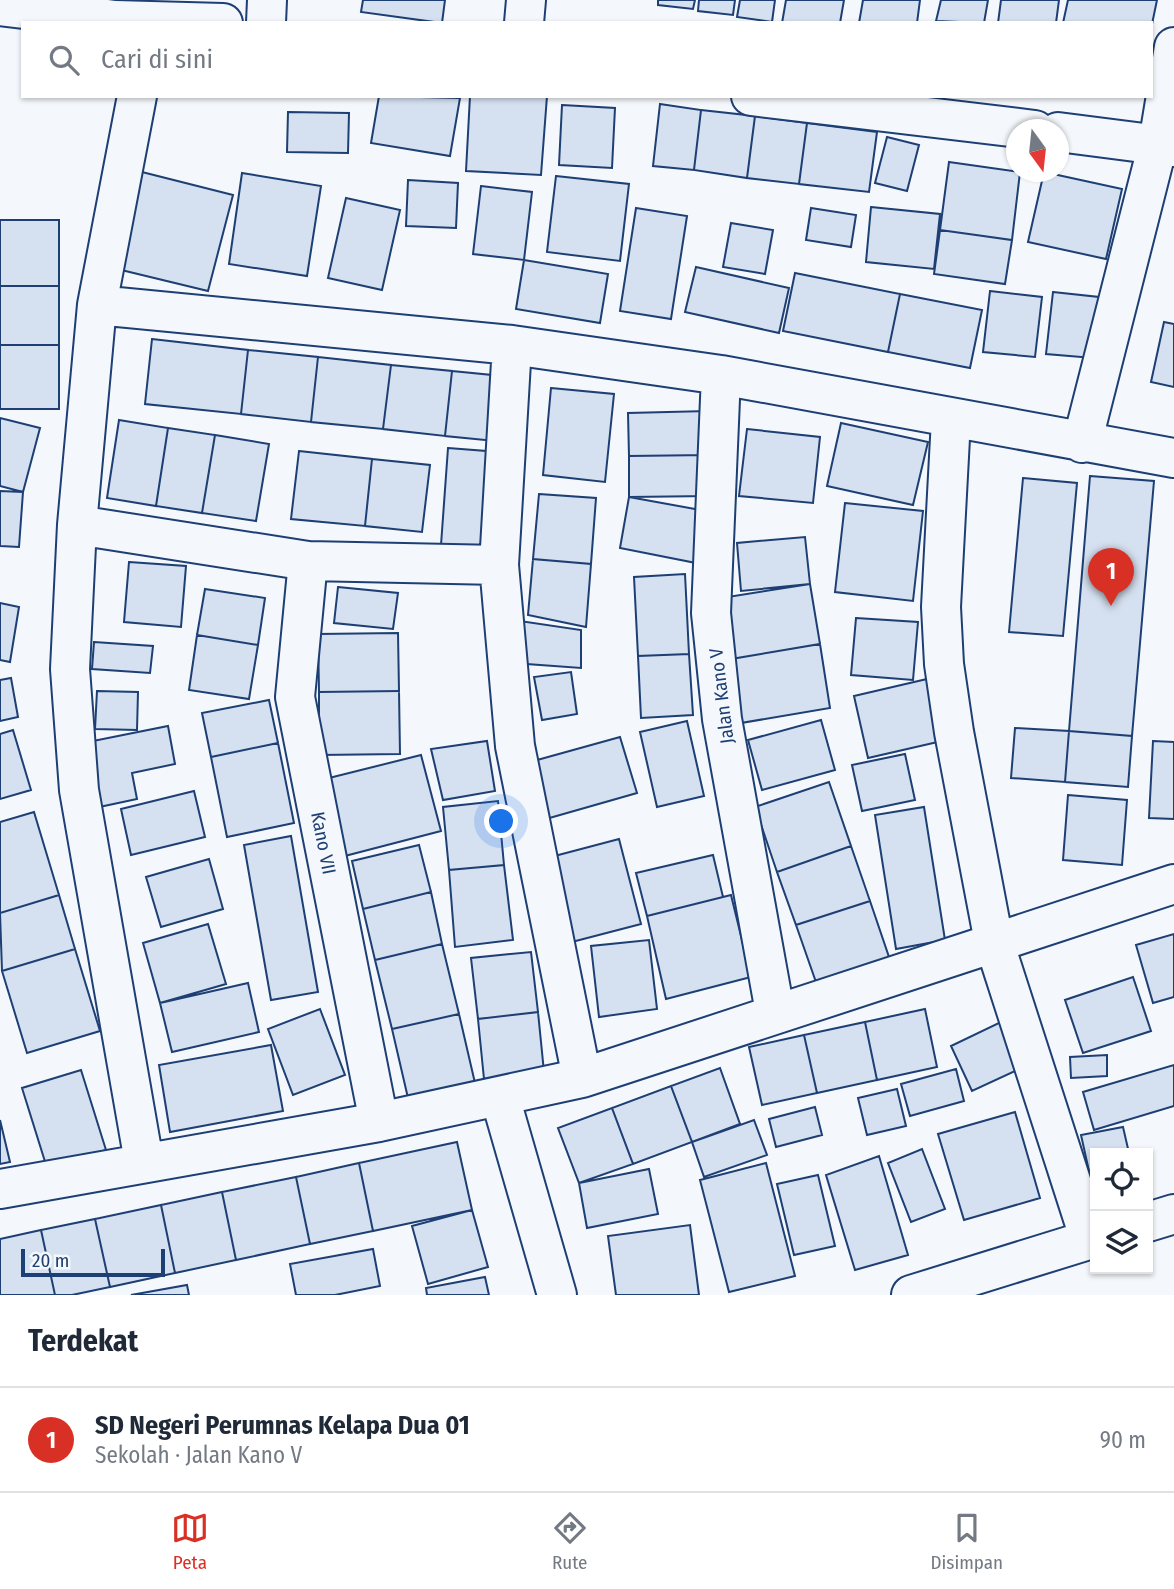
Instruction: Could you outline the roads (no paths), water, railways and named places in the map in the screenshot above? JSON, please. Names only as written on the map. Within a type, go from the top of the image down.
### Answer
[{"type":"street","points":[[266,21],[267,0]]},
{"type":"street","points":[[524,21],[526,0]]},
{"type":"street","points":[[0,6],[198,21]]},
{"type":"street","points":[[1082,443],[1166,145],[1174,47]]},
{"type":"street","points":[[137,98],[97,305],[77,525],[70,669],[79,790],[144,1162]]},
{"type":"street","points":[[768,98],[1006,127]]},
{"type":"street","points":[[1069,133],[1166,145]]},
{"type":"street","points":[[97,305],[512,345],[721,375],[1174,458]]},
{"type":"street","points":[[512,345],[499,565],[515,746],[582,1078]]},
{"type":"street","name":"Jalan Kano V","points":[[721,375],[711,613],[722,719],[775,1012]]},
{"type":"street","points":[[951,419],[941,607],[944,664],[954,732],[994,942],[1090,1230]]},
{"type":"street","points":[[77,525],[308,561],[499,565]]},
{"type":"street","name":"Kano VII","points":[[308,561],[295,697],[379,1122]]},
{"type":"street","points":[[0,1189],[379,1122],[582,1078],[775,1012],[1174,884]]},
{"type":"street","points":[[500,1097],[557,1295]]},
{"type":"street","points":[[1153,1220],[1174,1213]]},
{"type":"street","points":[[911,1295],[1090,1240]]},
{"type":"place","name":"SD Negeri Perumnas Kelapa Dua 01","points":[[1111,606]]}]
